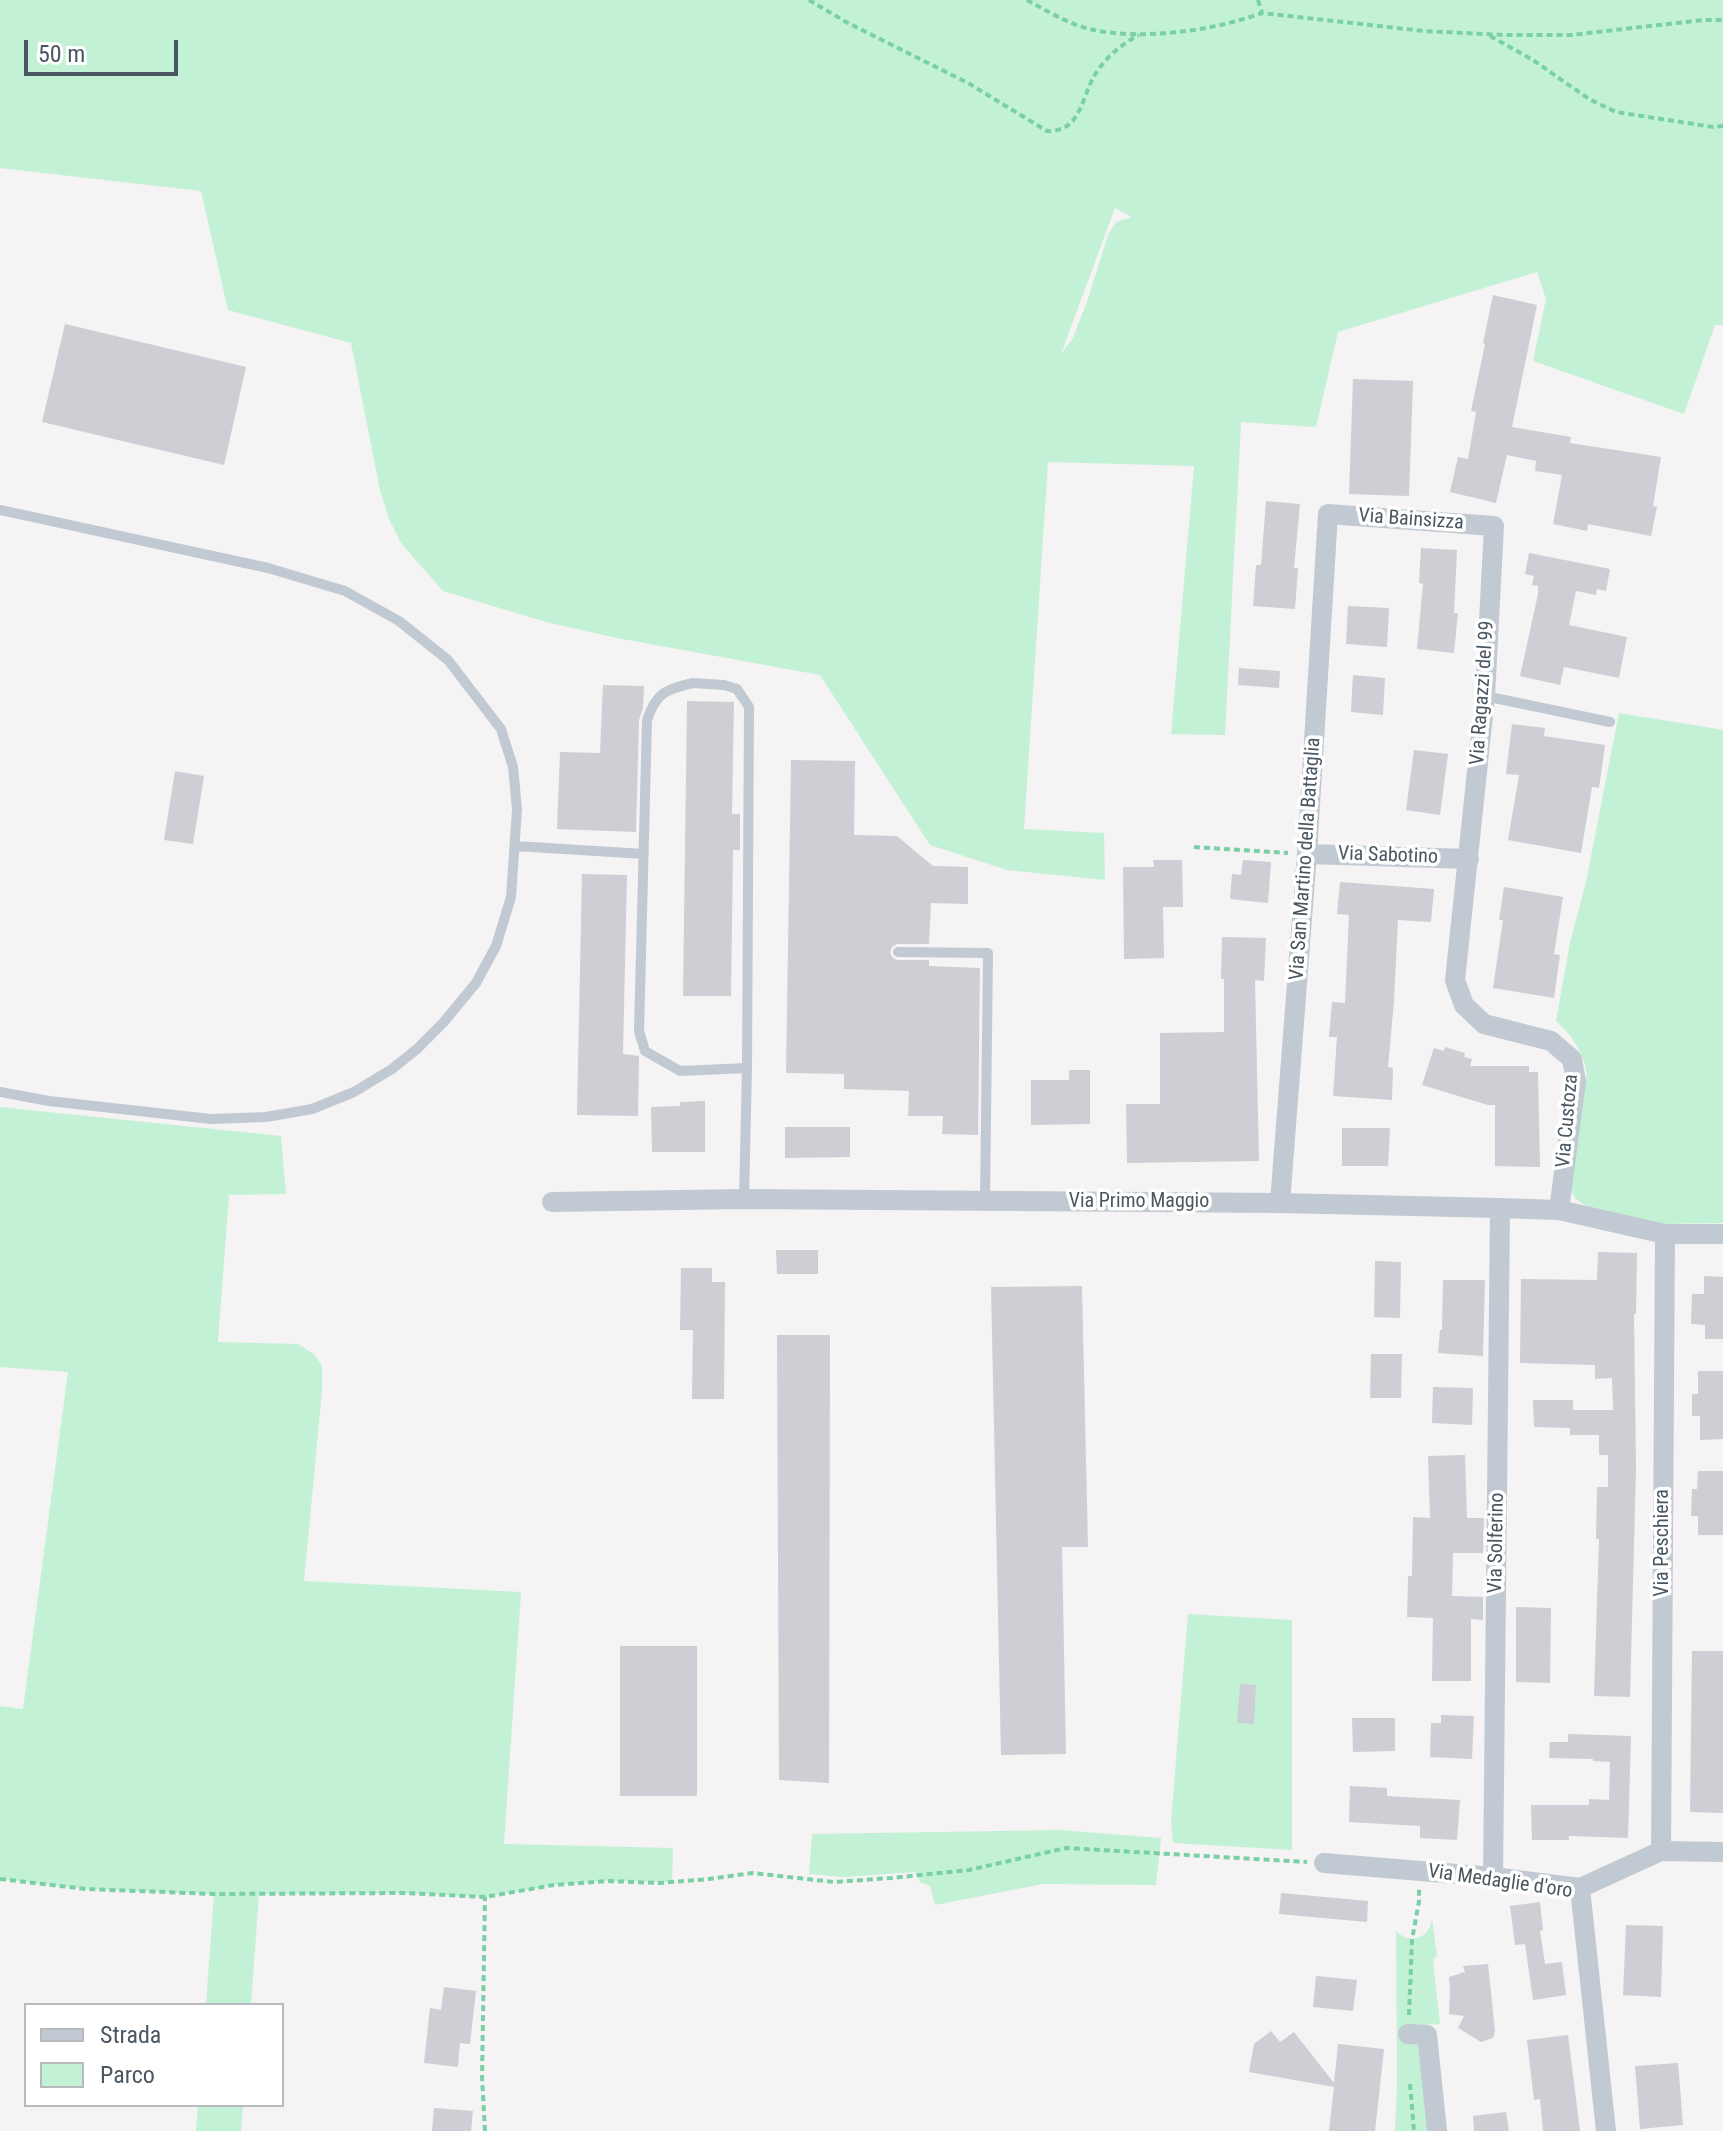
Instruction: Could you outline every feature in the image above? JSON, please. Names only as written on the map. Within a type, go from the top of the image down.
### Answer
[{"type":"street","name":"Via Bainsizza","points":[[1328,514],[1494,526]]},
{"type":"street","name":"Via San Martino della Battaglia","points":[[1280,1203],[1307,854],[1328,514]]},
{"type":"street","name":"Via Ragazzi del 99","points":[[1494,526],[1485,696],[1455,980],[1464,1005],[1484,1024],[1551,1041]]},
{"type":"street","name":"Via Sabotino","points":[[1307,854],[1469,859]]},
{"type":"street","name":"Via Custoza","points":[[1551,1041],[1572,1059],[1576,1081],[1559,1210]]},
{"type":"street","name":"Via Primo Maggio","points":[[552,1202],[744,1199],[1500,1208],[1559,1210],[1665,1234],[1723,1234]]},
{"type":"street","name":"Via Solferino","points":[[1493,1877],[1500,1208]]},
{"type":"street","name":"Via Peschiera","points":[[1661,1851],[1665,1234]]},
{"type":"street","points":[[1580,1888],[1661,1851],[1723,1852]]},
{"type":"street","name":"Via Medaglie d'oro","points":[[1324,1863],[1493,1877],[1580,1888],[1606,2131]]},
{"type":"street","points":[[1408,2034],[1427,2035],[1437,2131]]},
{"type":"lane","points":[[0,510],[268,568],[345,591],[399,621],[448,660],[501,729],[513,767],[517,809],[511,897],[496,946],[476,983],[417,1049],[392,1069],[354,1092],[312,1109],[266,1117],[211,1119],[49,1101],[0,1092]]},
{"type":"lane","points":[[744,1199],[747,1068],[749,707],[737,689],[693,683],[668,689],[653,703],[647,720],[639,1031],[645,1051],[680,1071],[747,1068]]},
{"type":"lane","points":[[1485,696],[1610,722]]},
{"type":"lane","points":[[515,846],[644,854]]},
{"type":"lane","points":[[898,952],[988,953],[985,1201]]},
{"type":"path","points":[[809,0],[968,83],[1047,131],[1058,131],[1070,125],[1095,74],[1106,59],[1124,43],[1141,34]]},
{"type":"path","points":[[1027,0],[1090,29],[1141,34],[1205,27],[1262,13],[1424,31],[1488,34],[1571,35],[1723,20]]},
{"type":"path","points":[[1258,0],[1262,13]]},
{"type":"path","points":[[1488,34],[1533,60],[1589,99],[1616,112],[1723,126]]},
{"type":"path","points":[[1194,847],[1307,854]]},
{"type":"path","points":[[0,1879],[100,1890],[214,1894],[405,1893],[485,1897],[554,1885],[608,1881],[660,1883],[752,1873],[834,1882],[891,1878],[969,1870],[1066,1848],[1324,1863]]},
{"type":"path","points":[[1408,2034],[1412,1940],[1419,1901],[1418,1871]]},
{"type":"path","points":[[485,1897],[482,2077],[485,2131]]},
{"type":"path","points":[[1409,2077],[1414,2131]]},
{"type":"green space","points":[[0,0],[1723,0],[1723,325],[1715,325],[1684,414],[1533,361],[1546,299],[1537,272],[1338,332],[1316,427],[1241,422],[1225,735],[1171,734],[1194,466],[1048,462],[1024,829],[1104,833],[1105,880],[1007,870],[930,845],[820,675],[617,638],[546,622],[443,591],[401,543],[389,519],[380,490],[351,343],[228,310],[201,191],[0,168]],"holes":[[[1115,208],[1132,217],[1116,222],[1108,235],[1073,338],[1061,354]]]},
{"type":"green space","points":[[1619,713],[1723,730],[1723,1223],[1660,1224],[1589,1208],[1575,1198],[1568,1186],[1587,1074],[1576,1045],[1556,1021]]},
{"type":"green space","points":[[0,1107],[281,1136],[286,1194],[229,1195],[218,1342],[298,1344],[315,1355],[322,1366],[304,1581],[521,1592],[504,1844],[673,1848],[672,1882],[608,1881],[554,1885],[485,1897],[405,1893],[259,1894],[251,2003],[206,2003],[214,1894],[86,1889],[0,1879],[0,1706],[23,1709],[68,1372],[0,1367]]},
{"type":"green space","points":[[1188,1614],[1292,1620],[1292,1850],[1173,1843],[1171,1821]]},
{"type":"green space","points":[[1061,1830],[1161,1838],[1156,1885],[1043,1884],[935,1905],[930,1886],[920,1882],[915,1872],[846,1877],[809,1874],[812,1834]]},
{"type":"green space","points":[[1432,1919],[1440,2024],[1422,2025],[1433,2131],[1395,2131],[1396,1931],[1407,1938],[1418,1938],[1427,1931]]},
{"type":"green space","points":[[198,2107],[243,2107],[241,2131],[196,2131]]},
{"type":"building","points":[[1493,295],[1537,305],[1512,427],[1571,437],[1570,443],[1661,457],[1651,536],[1588,524],[1587,531],[1553,524],[1562,475],[1535,471],[1536,461],[1507,455],[1496,503],[1450,492],[1458,457],[1468,459],[1476,412],[1471,411]]},
{"type":"building","points":[[65,324],[246,367],[224,465],[42,422]]},
{"type":"building","points":[[1353,379],[1413,381],[1409,496],[1349,494]]},
{"type":"building","points":[[1266,501],[1300,504],[1294,568],[1298,568],[1295,609],[1253,606],[1256,565],[1261,565]]},
{"type":"building","points":[[1421,548],[1457,550],[1454,613],[1458,613],[1454,653],[1417,649],[1423,584],[1419,583]]},
{"type":"building","points":[[1529,553],[1610,569],[1606,591],[1597,589],[1596,595],[1576,591],[1569,625],[1627,637],[1619,678],[1564,667],[1560,685],[1520,676],[1538,594],[1538,586],[1532,585],[1534,576],[1525,574]]},
{"type":"building","points":[[1348,606],[1389,608],[1387,647],[1346,644]]},
{"type":"building","points":[[1239,668],[1280,671],[1279,688],[1238,685]]},
{"type":"building","points":[[1353,675],[1385,678],[1383,715],[1351,712]]},
{"type":"building","points":[[603,685],[644,686],[639,720],[636,832],[557,829],[560,752],[600,753]]},
{"type":"building","points":[[687,701],[734,702],[732,814],[740,814],[740,850],[733,850],[731,996],[683,996]]},
{"type":"building","points":[[1512,724],[1545,728],[1544,736],[1605,745],[1599,788],[1592,787],[1581,853],[1508,840],[1519,775],[1506,774]]},
{"type":"building","points":[[1414,750],[1448,754],[1440,815],[1406,810]]},
{"type":"building","points":[[791,760],[855,761],[854,835],[897,836],[933,866],[968,867],[968,904],[931,903],[929,944],[897,944],[890,953],[897,960],[929,960],[929,966],[980,968],[978,1135],[942,1134],[943,1116],[908,1116],[909,1091],[844,1089],[844,1074],[786,1073]]},
{"type":"building","points":[[175,771],[204,776],[193,844],[164,840]]},
{"type":"building","points":[[1153,860],[1182,860],[1183,907],[1163,907],[1164,958],[1124,959],[1123,867],[1154,867]]},
{"type":"building","points":[[1243,860],[1271,862],[1268,903],[1230,899],[1232,874],[1241,875]]},
{"type":"building","points":[[582,874],[627,875],[623,1054],[639,1056],[638,1116],[577,1115]]},
{"type":"building","points":[[1340,882],[1434,889],[1431,922],[1398,920],[1388,1067],[1393,1068],[1392,1100],[1333,1096],[1337,1037],[1329,1037],[1332,1002],[1345,1003],[1349,915],[1337,914]]},
{"type":"building","points":[[1504,887],[1563,897],[1554,954],[1560,955],[1554,998],[1493,988],[1503,920],[1499,920]]},
{"type":"building","points":[[1222,937],[1266,938],[1264,981],[1255,980],[1259,1161],[1127,1163],[1126,1104],[1160,1104],[1160,1033],[1224,1032]]},
{"type":"building","points":[[1445,1047],[1465,1053],[1464,1057],[1472,1059],[1470,1066],[1529,1066],[1529,1072],[1538,1072],[1540,1167],[1495,1166],[1495,1105],[1422,1085],[1434,1048],[1444,1051]]},
{"type":"building","points":[[1069,1070],[1090,1070],[1090,1124],[1031,1125],[1031,1080],[1069,1080]]},
{"type":"building","points":[[705,1101],[705,1152],[652,1152],[651,1107]]},
{"type":"building","points":[[785,1127],[850,1127],[850,1157],[785,1158]]},
{"type":"building","points":[[1342,1128],[1390,1128],[1388,1166],[1342,1166]]},
{"type":"building","points":[[776,1250],[818,1250],[818,1274],[777,1274]]},
{"type":"building","points":[[1598,1252],[1637,1253],[1634,1314],[1636,1469],[1630,1697],[1594,1696],[1599,1539],[1596,1539],[1597,1487],[1608,1487],[1608,1455],[1599,1455],[1599,1435],[1570,1435],[1570,1428],[1534,1427],[1533,1400],[1573,1400],[1573,1410],[1613,1410],[1612,1378],[1595,1379],[1595,1365],[1520,1363],[1521,1279],[1597,1280]]},
{"type":"building","points":[[1375,1261],[1401,1262],[1400,1318],[1374,1317]]},
{"type":"building","points":[[681,1268],[712,1268],[712,1282],[725,1282],[724,1399],[692,1399],[693,1330],[680,1330]]},
{"type":"building","points":[[1704,1276],[1723,1277],[1723,1339],[1705,1339],[1705,1325],[1691,1324],[1692,1294],[1704,1294]]},
{"type":"building","points":[[1443,1280],[1485,1280],[1483,1356],[1438,1353],[1442,1330]]},
{"type":"building","points":[[1082,1286],[1088,1547],[1062,1547],[1066,1754],[1001,1755],[991,1287]]},
{"type":"building","points":[[777,1335],[830,1335],[829,1783],[779,1780]]},
{"type":"building","points":[[1371,1354],[1402,1354],[1401,1398],[1370,1398]]},
{"type":"building","points":[[1698,1371],[1723,1371],[1723,1439],[1700,1440],[1700,1416],[1692,1416],[1692,1394],[1698,1394]]},
{"type":"building","points":[[1433,1387],[1473,1388],[1472,1425],[1432,1423]]},
{"type":"building","points":[[1465,1455],[1467,1518],[1484,1518],[1483,1553],[1453,1553],[1452,1596],[1483,1597],[1483,1620],[1471,1619],[1471,1681],[1432,1681],[1433,1618],[1407,1617],[1408,1576],[1412,1576],[1413,1517],[1430,1518],[1428,1456]]},
{"type":"building","points":[[1698,1471],[1723,1471],[1723,1535],[1698,1535],[1698,1516],[1691,1516],[1692,1489],[1697,1489]]},
{"type":"building","points":[[1516,1607],[1551,1608],[1550,1683],[1516,1682]]},
{"type":"building","points":[[620,1646],[697,1646],[697,1796],[620,1796]]},
{"type":"building","points":[[1692,1651],[1723,1651],[1723,1813],[1690,1812]]},
{"type":"building","points":[[1240,1684],[1256,1685],[1254,1724],[1237,1723]]},
{"type":"building","points":[[1441,1715],[1474,1716],[1472,1759],[1430,1757],[1431,1723],[1441,1723]]},
{"type":"building","points":[[1352,1718],[1395,1718],[1395,1751],[1353,1752]]},
{"type":"building","points":[[1568,1734],[1631,1736],[1628,1838],[1569,1836],[1569,1840],[1532,1840],[1531,1805],[1589,1805],[1589,1799],[1609,1800],[1610,1762],[1549,1758],[1550,1742],[1568,1742]]},
{"type":"building","points":[[1350,1786],[1387,1788],[1387,1796],[1460,1800],[1457,1840],[1420,1838],[1420,1826],[1349,1822]]},
{"type":"building","points":[[1281,1893],[1368,1901],[1367,1922],[1279,1914]]},
{"type":"building","points":[[1540,1902],[1545,1964],[1562,1962],[1566,1995],[1533,2000],[1525,1944],[1515,1945],[1510,1906]]},
{"type":"building","points":[[1626,1925],[1663,1926],[1661,1997],[1623,1995]]},
{"type":"building","points":[[1488,1964],[1495,2031],[1493,2038],[1481,2042],[1458,2028],[1464,2016],[1449,2014],[1449,1977],[1465,1972],[1463,1966]]},
{"type":"building","points":[[1316,1976],[1357,1980],[1353,2011],[1313,2007]]},
{"type":"building","points":[[444,1987],[476,1991],[470,2044],[460,2043],[458,2067],[424,2063],[430,2008],[441,2010]]},
{"type":"building","points":[[1271,2031],[1280,2042],[1294,2032],[1334,2083],[1338,2044],[1384,2049],[1375,2131],[1329,2131],[1334,2087],[1249,2072],[1254,2044]]},
{"type":"building","points":[[1568,2035],[1580,2131],[1543,2131],[1540,2099],[1534,2100],[1527,2040]]},
{"type":"building","points":[[1678,2063],[1683,2125],[1640,2129],[1635,2066]]},
{"type":"building","points":[[434,2108],[473,2111],[471,2131],[432,2131]]},
{"type":"building","points":[[1506,2112],[1509,2131],[1474,2131],[1473,2116]]}]
